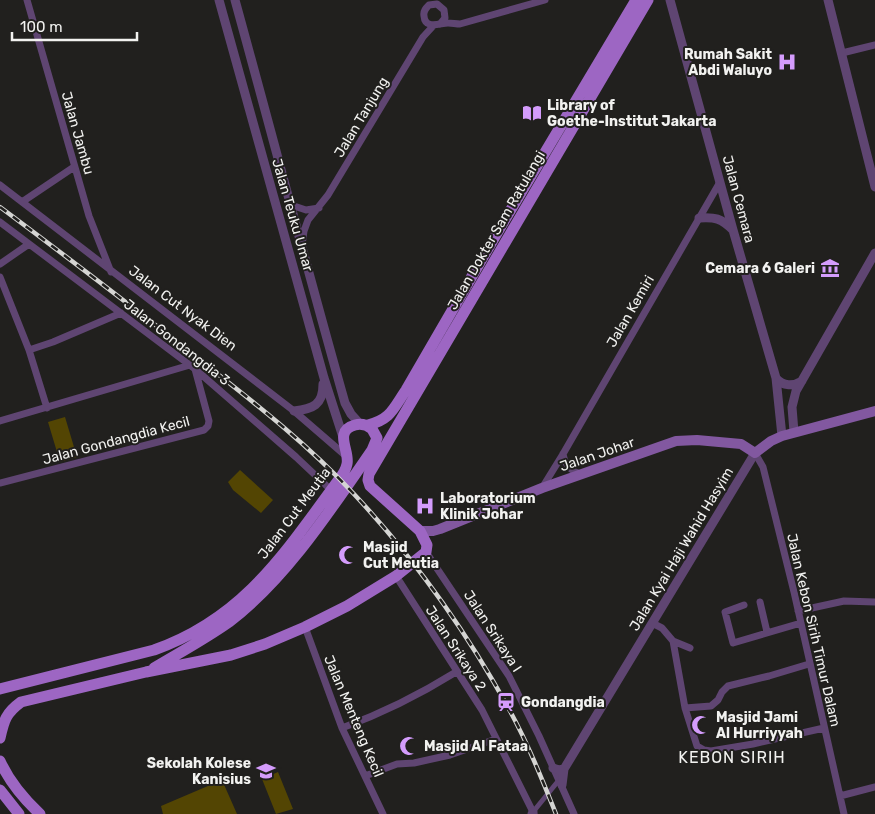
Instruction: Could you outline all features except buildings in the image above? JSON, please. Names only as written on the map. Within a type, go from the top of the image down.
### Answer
[{"type":"main road","name":"Jalan Dokter Sam Ratulangi","points":[[420,531],[370,486],[369,474],[455,319],[582,102],[636,0]]},
{"type":"main road","name":"Jalan Dokter Sam Ratulangi","points":[[582,102],[648,0]]},
{"type":"main road","name":"Jalan Dokter Sam Ratulangi","points":[[364,425],[379,422],[389,416],[455,319]]},
{"type":"main road","name":"Jalan Kyai Haji Wahid Hasyim","points":[[756,453],[770,441],[782,436],[875,411]]},
{"type":"main road","points":[[347,458],[343,437],[351,426],[364,425]]},
{"type":"main road","name":"Jalan Cut Meutia","points":[[146,672],[229,622],[256,599],[276,577],[306,542],[372,450],[376,443],[376,434],[364,425]]},
{"type":"main road","name":"Jalan Johar","points":[[420,531],[434,531],[542,488],[676,441],[697,440],[741,444],[756,453]]},
{"type":"main road","name":"Jalan Cut Meutia","points":[[0,689],[175,643],[223,614],[261,581],[299,535],[346,467],[347,458]]},
{"type":"main road","name":"Jalan Johar","points":[[426,552],[432,541],[452,524]]},
{"type":"main road","points":[[420,531],[427,545],[426,552]]},
{"type":"main road","name":"Jalan Cut Meutia","points":[[21,702],[146,672],[231,655],[266,644],[347,606],[396,576],[426,552]]},
{"type":"main road","points":[[0,680],[15,685],[16,693],[21,702],[9,712],[4,720],[0,738]]},
{"type":"main road","points":[[0,761],[15,786],[40,814]]},
{"type":"main road","points":[[0,790],[19,814]]},
{"type":"street","name":"Jalan Jambu","points":[[27,0],[89,216],[111,272]]},
{"type":"street","name":"Jalan Teuku Umar","points":[[219,0],[324,378],[343,437]]},
{"type":"street","name":"Jalan Teuku Umar","points":[[235,0],[345,403],[351,414],[364,425]]},
{"type":"street","points":[[463,23],[450,17],[434,1],[425,11],[426,21],[437,25],[463,23],[546,0]]},
{"type":"street","name":"Jalan Cemara","points":[[670,0],[776,378],[782,436]]},
{"type":"street","points":[[828,0],[875,187]]},
{"type":"street","points":[[437,25],[445,18],[445,12]]},
{"type":"street","name":"Jalan Tanjung","points":[[302,250],[306,225],[319,208],[423,37],[426,21]]},
{"type":"street","name":"Jalan Tanjung","points":[[423,37],[437,25]]},
{"type":"street","points":[[842,53],[875,45]]},
{"type":"street","points":[[236,64],[252,60]]},
{"type":"street","points":[[22,202],[74,167]]},
{"type":"street","name":"Jalan Kemiri","points":[[542,488],[720,182]]},
{"type":"street","name":"Jalan Cut Nyak Dien","points":[[0,185],[294,412],[347,458]]},
{"type":"street","points":[[276,208],[291,205],[306,210],[319,208]]},
{"type":"street","points":[[699,218],[719,219],[733,230]]},
{"type":"street","name":"Jalan Gondangdia 3","points":[[0,222],[192,367],[296,457],[331,490]]},
{"type":"street","points":[[0,264],[29,244]]},
{"type":"street","points":[[794,432],[792,407],[794,396],[874,255]]},
{"type":"street","points":[[0,277],[29,350],[47,408]]},
{"type":"street","points":[[29,350],[53,342],[121,313]]},
{"type":"street","points":[[0,421],[192,367]]},
{"type":"street","name":"Jalan Gondangdia Kecil","points":[[0,483],[204,430],[208,426],[209,421],[192,367]]},
{"type":"street","points":[[294,412],[315,406],[323,393],[324,378]]},
{"type":"street","points":[[776,378],[782,383],[794,385],[802,381]]},
{"type":"street","name":"Jalan Kebon Sirih Timur Dalam","points":[[756,453],[763,467],[801,623],[844,814]]},
{"type":"street","name":"Jalan Kyai Haji Wahid Hasyim","points":[[564,769],[756,453]]},
{"type":"street","points":[[563,454],[564,460],[572,472],[582,475]]},
{"type":"street","name":"Jalan Srikaya I","points":[[426,552],[509,676],[561,782],[574,814]]},
{"type":"street","name":"Jalan Srikaya 2","points":[[396,576],[482,710],[533,813]]},
{"type":"street","points":[[760,602],[767,632]]},
{"type":"street","points":[[798,611],[844,602],[875,602]]},
{"type":"street","points":[[744,605],[725,612],[733,643],[801,623]]},
{"type":"street","points":[[652,623],[662,628],[673,641],[690,648]]},
{"type":"street","name":"Jalan Menteng Kecil","points":[[305,627],[342,728],[383,814]]},
{"type":"street","points":[[673,641],[685,708],[697,746],[711,751],[753,744],[824,728]]},
{"type":"street","points":[[685,708],[711,706],[728,686],[809,664]]},
{"type":"street","points":[[342,728],[381,713],[420,694],[456,672]]},
{"type":"street","points":[[365,776],[397,764],[450,755],[496,739]]},
{"type":"street","points":[[533,813],[561,782],[564,769],[553,768]]},
{"type":"street","points":[[840,796],[875,787]]},
{"type":"shaded area","points":[[65,417],[77,457],[60,462],[48,422]]},
{"type":"shaded area","points":[[240,470],[273,500],[261,513],[233,490],[228,482]]},
{"type":"shaded area","points":[[278,772],[293,809],[276,814],[262,779]]},
{"type":"shaded area","points":[[222,780],[237,814],[163,814],[161,806]]},
{"type":"railway","points":[[0,207],[247,397],[302,443],[353,493],[397,543],[458,624],[517,723],[556,814]]},
{"type":"place","name":"Rumah Sakit Abdi Waluyo","points":[[787,62]]},
{"type":"place","name":"Library of Goethe-Institut Jakarta","points":[[532,113]]},
{"type":"place","name":"Cemara 6 Galeri","points":[[830,268]]},
{"type":"place","name":"Laboratorium Klinik Johar","points":[[425,506]]},
{"type":"place","name":"Masjid Cut Meutia","points":[[348,555]]},
{"type":"place","name":"Gondangdia","points":[[506,702]]},
{"type":"place","name":"Masjid Jami Al Hurriyyah","points":[[701,725]]},
{"type":"place","name":"Masjid Al Fataa","points":[[409,746]]},
{"type":"place","name":"Sekolah Kolese Kanisius","points":[[266,771]]},
{"type":"district","name":"KEBON SIRIH","points":[[732,757]]}]
